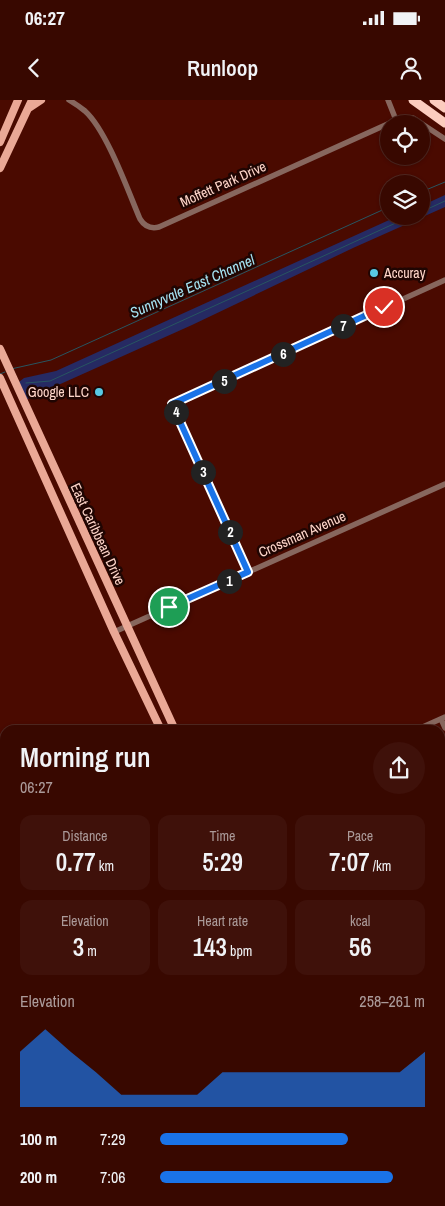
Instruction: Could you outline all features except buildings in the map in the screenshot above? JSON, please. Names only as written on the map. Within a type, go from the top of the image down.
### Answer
[{"type":"highway","points":[[413,100],[445,123]]},
{"type":"highway","points":[[434,100],[445,108]]},
{"type":"main road","points":[[0,142],[18,100]]},
{"type":"main road","points":[[0,168],[32,100]]},
{"type":"main road","points":[[28,109],[41,100]]},
{"type":"main road","name":"East Caribbean Drive","points":[[0,349],[173,725]]},
{"type":"main road","name":"East Caribbean Drive","points":[[1,380],[114,632],[159,725]]},
{"type":"street","name":"Moffett Park Drive","points":[[69,100],[84,110],[96,124],[125,182],[140,219],[151,228],[159,227],[380,127]]},
{"type":"street","points":[[388,100],[391,103],[395,115]]},
{"type":"street","name":"Moffett Park Drive","points":[[430,129],[445,139]]},
{"type":"street","points":[[248,572],[172,404],[445,280]]},
{"type":"street","name":"Crossman Avenue","points":[[114,632],[445,484]]},
{"type":"street","points":[[427,725],[443,718]]},
{"type":"shaded area","points":[[445,195],[445,207],[430,214],[430,202]]},
{"type":"shaded area","points":[[380,224],[405,225],[192,325],[27,399],[19,382],[24,378],[56,371]]},
{"type":"waterway","name":"Sunnyvale East Channel","points":[[430,188],[445,182]]},
{"type":"waterway","points":[[430,208],[445,201]]},
{"type":"waterway","name":"Sunnyvale East Channel","points":[[11,369],[51,360],[380,211]]},
{"type":"waterway","points":[[26,383],[50,381],[391,225]]},
{"type":"waterway","name":"Sunnyvale East Channel","points":[[0,374],[5,372]]},
{"type":"place","name":"Accuray","points":[[374,273]]},
{"type":"place","name":"Google LLC","points":[[99,392]]},
{"type":"route","points":[[169,607],[248,572],[172,404],[384,307]]}]
